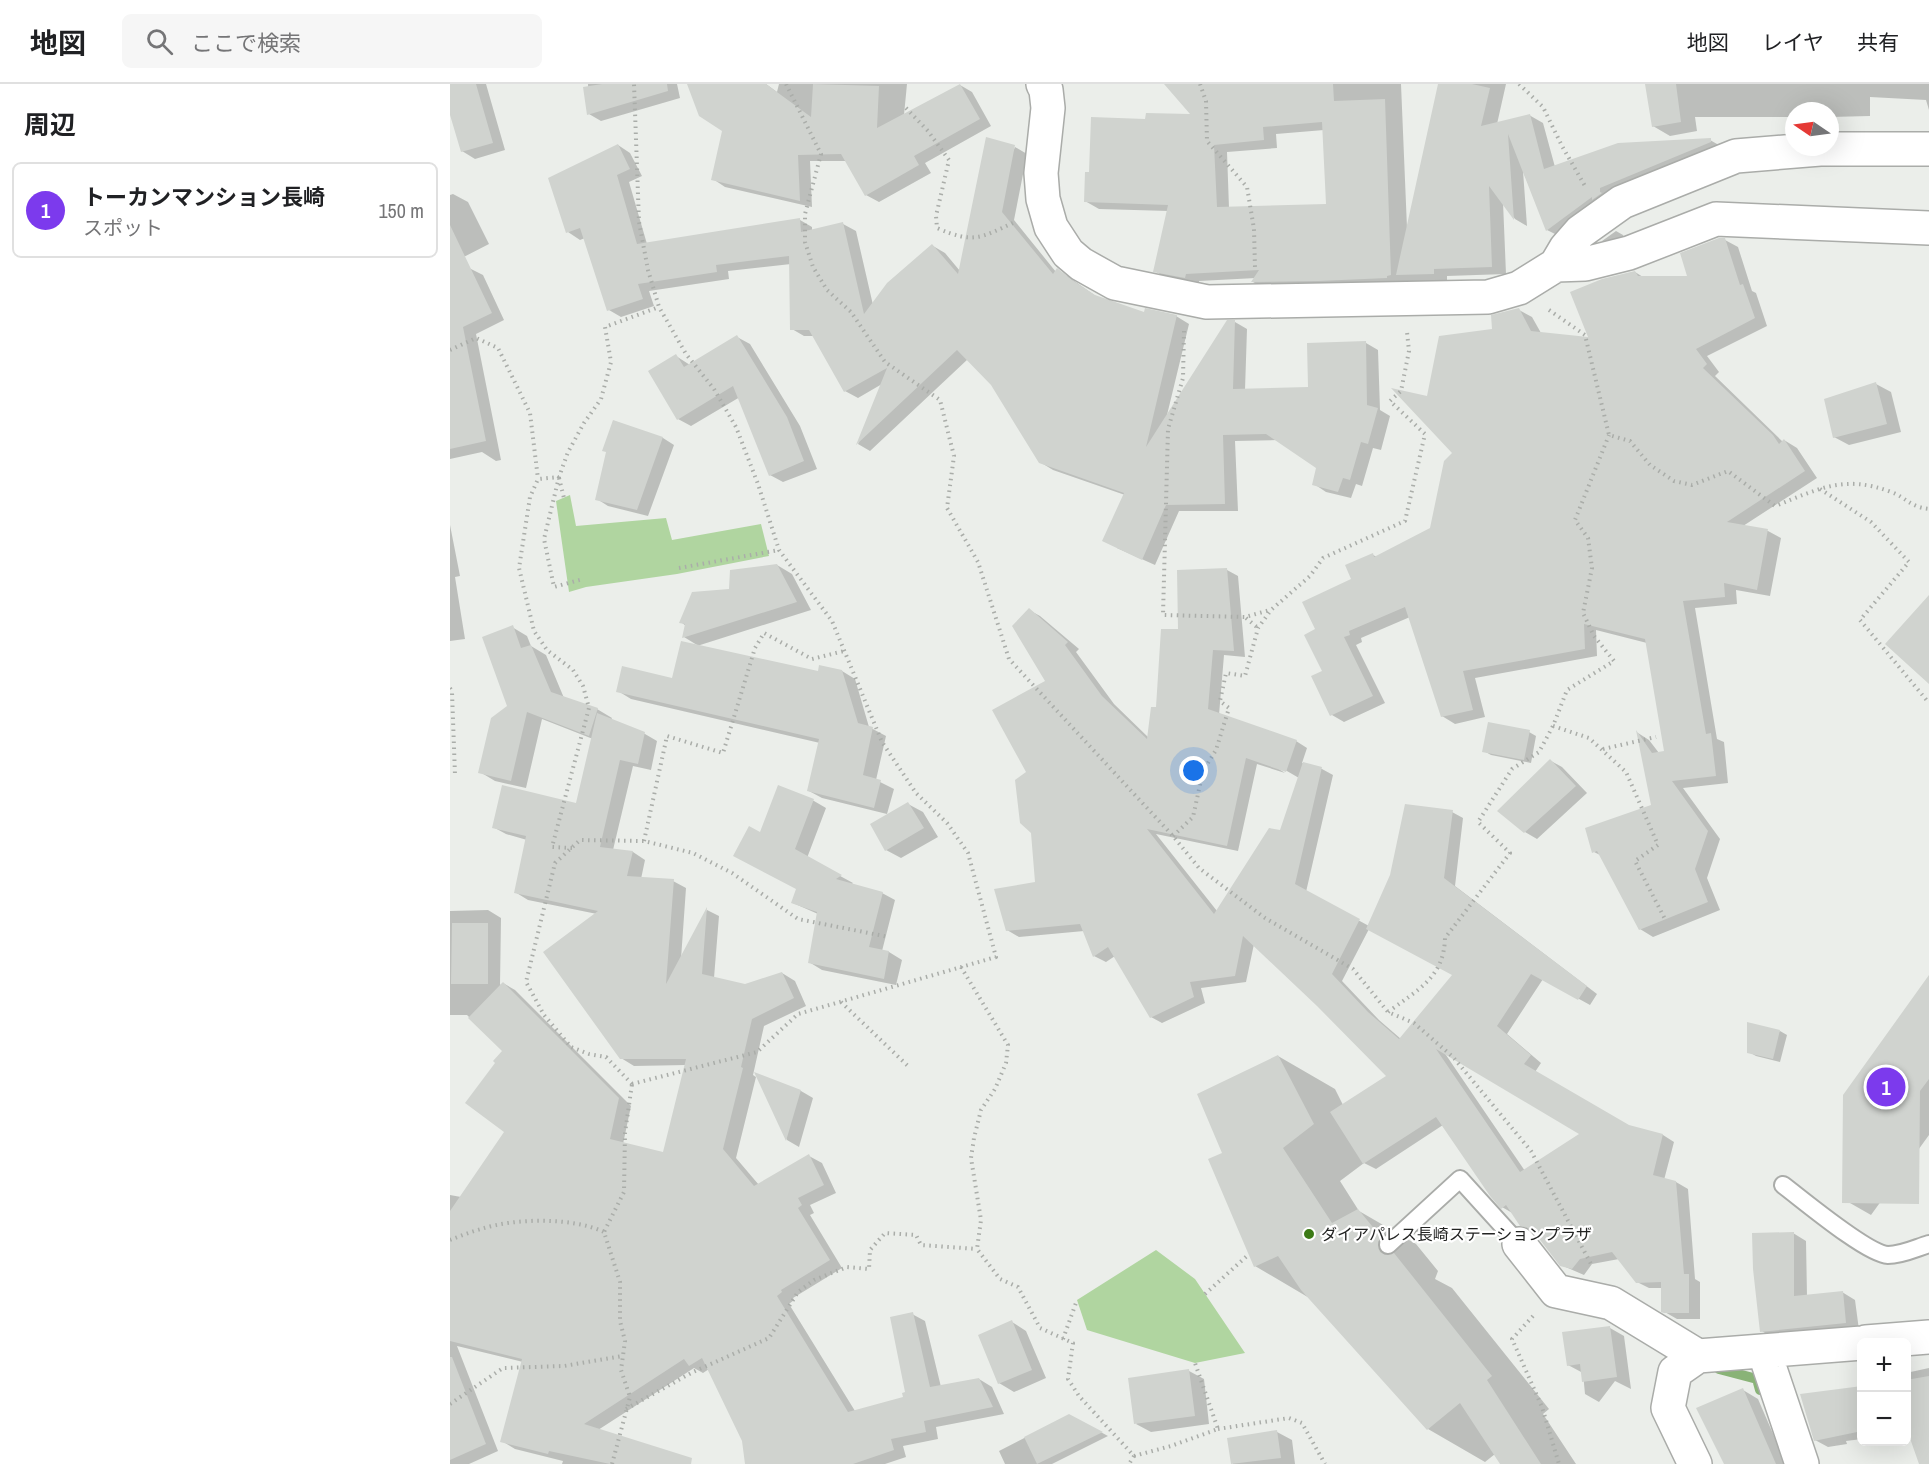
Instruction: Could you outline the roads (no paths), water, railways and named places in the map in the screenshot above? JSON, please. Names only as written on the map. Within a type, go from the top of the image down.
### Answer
[{"type":"street","points":[[1043,84],[1048,108],[1041,173],[1043,200],[1051,227],[1068,253],[1080,264],[1116,284],[1207,302],[1488,297],[1519,288],[1557,265],[1585,264],[1629,253],[1716,219],[1929,228]]},
{"type":"street","points":[[1557,265],[1566,248],[1580,232],[1622,202],[1736,156],[1820,149],[1929,149]]},
{"type":"street","points":[[1519,1244],[1556,1291],[1611,1303],[1698,1356]]},
{"type":"street","points":[[1911,1338],[1929,1337]]},
{"type":"street","points":[[1695,1464],[1668,1408],[1675,1372],[1698,1356],[1857,1343]]},
{"type":"street","points":[[1764,1351],[1802,1464]]},
{"type":"lane","points":[[1388,1245],[1460,1179],[1519,1244]]},
{"type":"lane","points":[[1783,1185],[1846,1232],[1870,1248],[1886,1255],[1905,1252],[1929,1244]]},
{"type":"waterway","points":[[1719,1369],[1757,1379],[1760,1390]]},
{"type":"place","name":"トーカンマンション長崎","points":[[1886,1087]]},
{"type":"place","name":"ダイアパレス長崎ステーションプラザ","points":[[1309,1234]]}]
